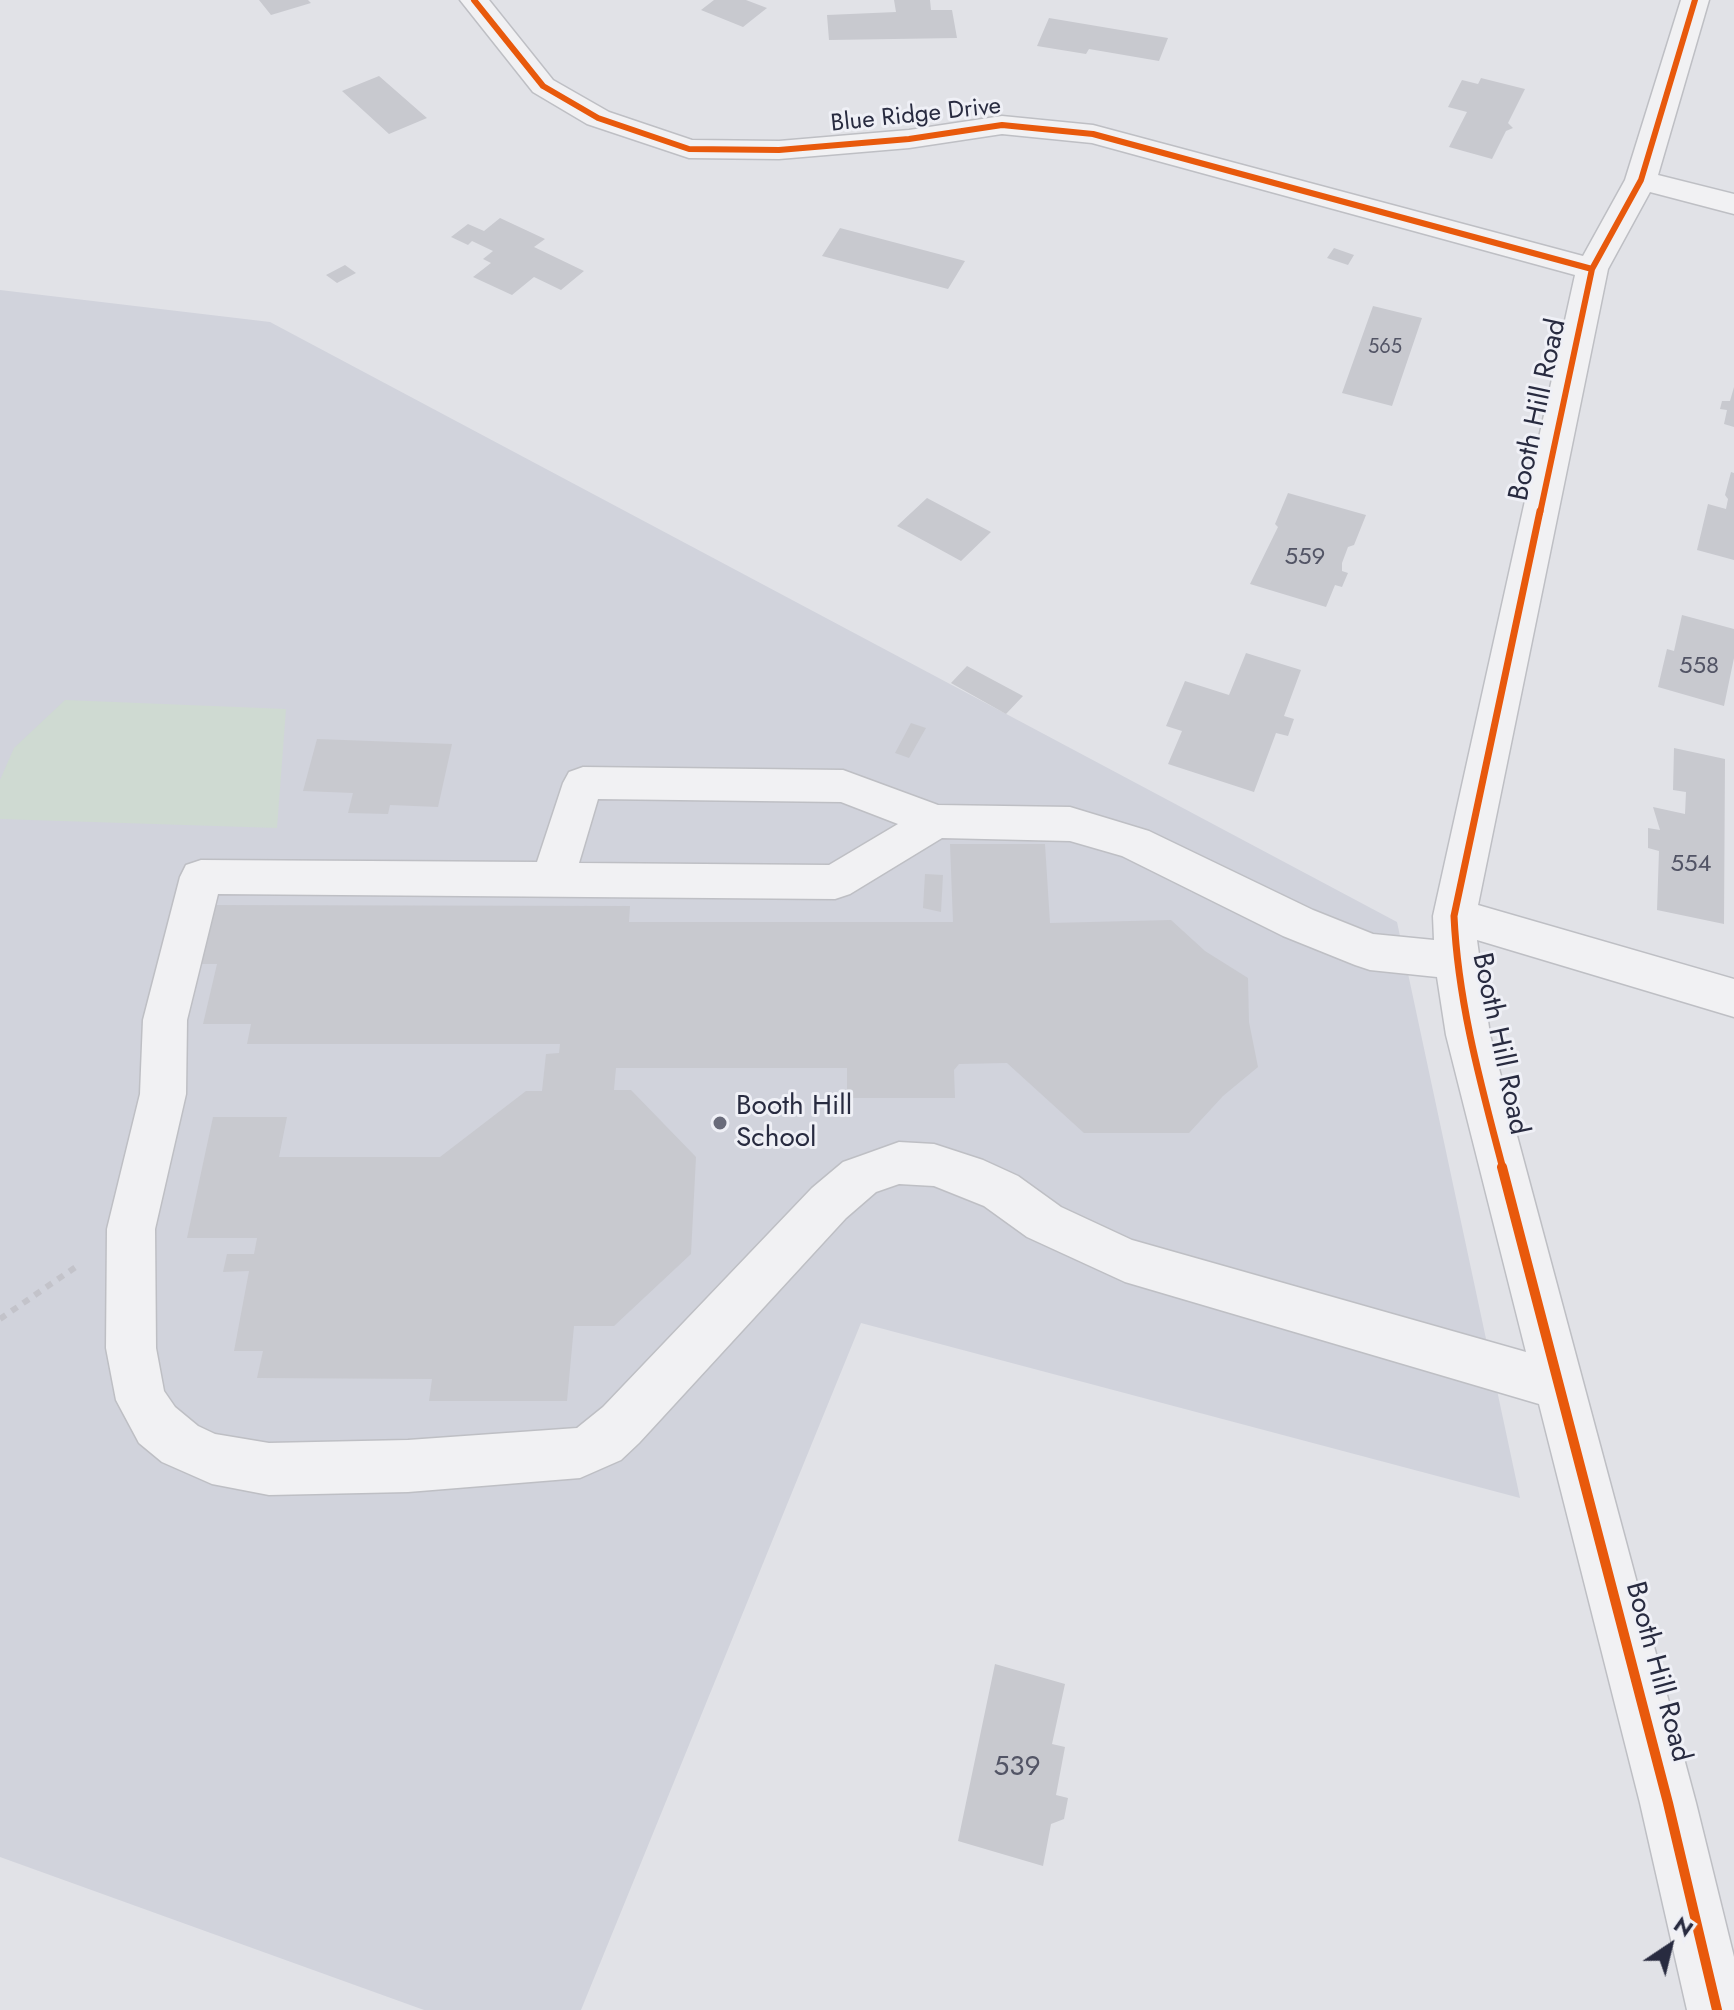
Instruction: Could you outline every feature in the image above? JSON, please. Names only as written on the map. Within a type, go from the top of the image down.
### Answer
[{"type":"street","name":"Blue Ridge Drive","points":[[474,0],[543,86],[598,118],[689,149],[779,150],[909,139],[1002,125],[1093,134],[1592,269]]},
{"type":"street","name":"Booth Hill Road","points":[[1711,0],[1641,180],[1592,269],[1454,916],[1456,961],[1468,1035],[1660,1772],[1717,2010]]},
{"type":"street","points":[[1641,180],[1734,204]]},
{"type":"street","points":[[553,878],[583,783],[843,786],[936,821],[1070,824],[1134,843],[1298,923],[1370,952],[1456,961]]},
{"type":"street","points":[[936,821],[835,882],[201,877],[165,1020],[163,1094],[131,1229],[131,1348],[141,1400],[157,1425],[180,1444],[212,1459],[269,1469],[408,1466],[580,1453],[603,1442],[621,1425],[829,1203],[860,1177],[899,1163],[934,1165],[967,1175],[1001,1191],[1044,1222],[1125,1260],[1559,1386]]},
{"type":"street","points":[[1454,916],[1734,998]]},
{"type":"path","points":[[0,1319],[131,1229]]},
{"type":"shaded area","name":"Booth Hill School","points":[[0,290],[270,322],[1397,922],[1520,1498],[861,1323],[581,2010],[424,2010],[0,1857]]},
{"type":"shaded area","points":[[65,700],[286,709],[277,828],[0,819],[0,780],[14,748]]},
{"type":"building","points":[[259,0],[308,0],[311,3],[271,15]]},
{"type":"building","points":[[714,0],[746,0],[767,8],[743,27],[701,10]]},
{"type":"building","points":[[894,0],[930,0],[931,10],[952,10],[957,38],[829,40],[827,15],[896,12]]},
{"type":"building","points":[[1049,18],[1168,38],[1159,61],[1089,49],[1086,54],[1037,46]]},
{"type":"building","points":[[379,76],[427,118],[389,134],[342,91]]},
{"type":"building","points":[[1481,78],[1525,89],[1508,123],[1513,128],[1506,131],[1492,159],[1449,147],[1467,112],[1448,107],[1462,80],[1478,84]]},
{"type":"building","points":[[500,218],[545,239],[534,247],[584,271],[561,290],[534,277],[512,295],[473,277],[491,263],[483,259],[493,251],[472,241],[468,245],[451,237],[468,224],[484,231]]},
{"type":"building","points":[[840,228],[965,261],[948,289],[822,256]]},
{"type":"building","points":[[1334,248],[1354,255],[1348,265],[1327,258]]},
{"type":"building","points":[[345,265],[356,273],[337,283],[326,275]]},
{"type":"building","points":[[1373,306],[1422,318],[1392,406],[1342,393]]},
{"type":"building","points":[[1734,387],[1734,427],[1724,424],[1727,410],[1720,409],[1722,401],[1730,401]]},
{"type":"building","points":[[1731,472],[1734,473],[1734,560],[1697,550],[1708,504],[1726,509],[1728,499],[1725,495]]},
{"type":"building","points":[[1288,493],[1366,515],[1354,545],[1348,547],[1342,563],[1342,571],[1348,573],[1342,587],[1335,585],[1326,607],[1250,584],[1278,527],[1275,524]]},
{"type":"building","points":[[927,498],[991,532],[961,561],[897,526]]},
{"type":"building","points":[[1682,615],[1734,629],[1734,658],[1724,706],[1658,687],[1667,649],[1674,651]]},
{"type":"building","points":[[1246,653],[1301,670],[1284,716],[1294,719],[1288,736],[1276,733],[1254,792],[1168,764],[1182,731],[1166,726],[1185,681],[1229,695]]},
{"type":"building","points":[[967,666],[1023,696],[1006,714],[951,683]]},
{"type":"building","points":[[911,723],[926,728],[909,758],[895,753]]},
{"type":"building","points":[[317,739],[452,744],[438,807],[390,805],[388,814],[348,813],[353,793],[303,791]]},
{"type":"building","points":[[1674,748],[1725,759],[1724,924],[1657,910],[1659,851],[1648,848],[1648,828],[1660,830],[1653,807],[1685,814],[1686,792],[1673,790]]},
{"type":"building","points":[[950,844],[1045,844],[1050,923],[1171,920],[1205,951],[1248,978],[1249,1022],[1258,1067],[1223,1096],[1189,1133],[1084,1133],[1007,1063],[959,1064],[954,1070],[955,1098],[847,1098],[847,1068],[616,1068],[614,1090],[631,1090],[696,1157],[691,1254],[614,1326],[574,1326],[567,1401],[429,1401],[432,1379],[257,1378],[263,1351],[234,1351],[249,1271],[223,1272],[227,1254],[254,1254],[257,1238],[187,1238],[213,1117],[287,1117],[279,1157],[440,1157],[526,1091],[542,1091],[546,1054],[559,1053],[560,1044],[247,1044],[251,1024],[203,1024],[217,964],[190,964],[204,905],[630,906],[629,922],[953,922]]},
{"type":"building","points":[[925,874],[943,875],[941,912],[923,908]]},
{"type":"building","points":[[995,1664],[1065,1684],[1052,1744],[1065,1747],[1056,1795],[1068,1798],[1064,1819],[1051,1824],[1043,1866],[958,1841]]},
{"type":"cycle path","points":[[474,0],[543,86],[598,118],[689,149],[779,150],[909,139],[1002,125],[1093,134],[1592,269]]},
{"type":"cycle path","points":[[1695,0],[1641,180],[1592,269],[1454,916],[1456,961],[1468,1035],[1668,1803],[1717,2010]]},
{"type":"place","name":"Booth Hill School","points":[[720,1123]]}]
